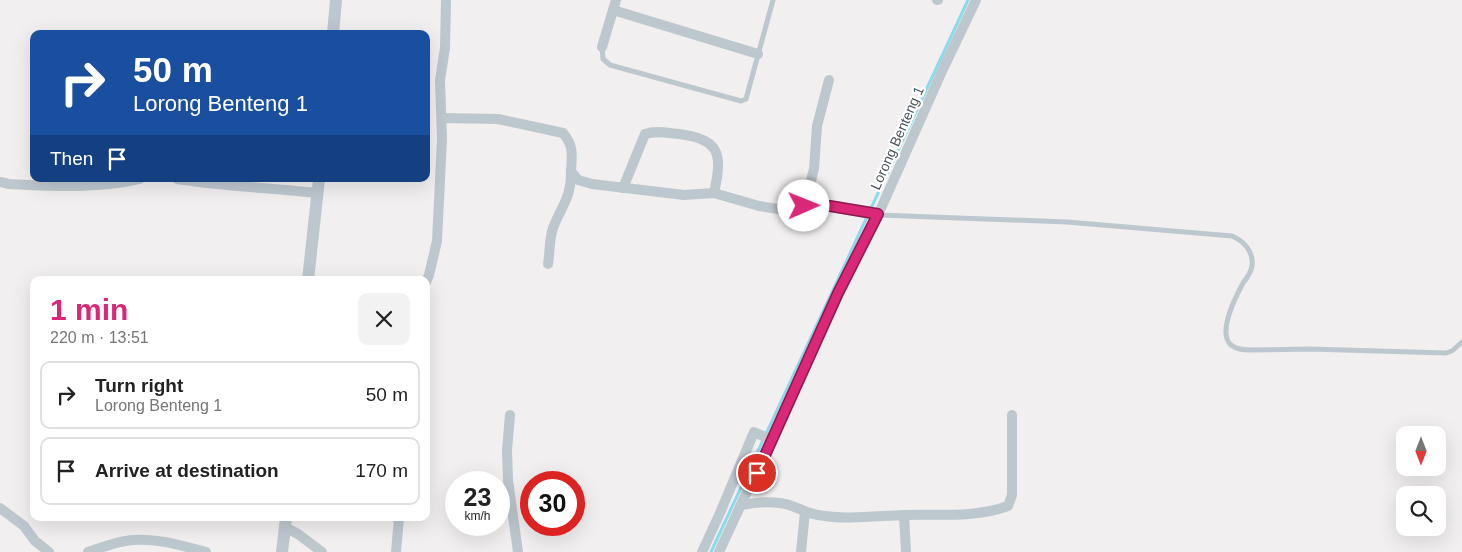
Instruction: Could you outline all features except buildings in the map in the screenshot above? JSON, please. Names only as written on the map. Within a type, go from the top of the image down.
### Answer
[{"type":"street","points":[[333,30],[336,0]]},
{"type":"street","points":[[429,276],[437,242],[442,168],[440,80],[445,48],[446,0]]},
{"type":"street","name":"Lorong Benteng 1","points":[[719,552],[742,505],[767,438],[838,293],[976,0]]},
{"type":"street","points":[[602,47],[614,5],[758,54]]},
{"type":"street","points":[[804,206],[814,169],[817,126],[829,80]]},
{"type":"street","points":[[442,118],[498,119],[563,133],[570,141],[572,153],[571,186],[552,233],[548,264]]},
{"type":"street","points":[[623,188],[645,134],[651,131],[692,136],[705,140],[712,146],[719,158],[719,170],[714,193]]},
{"type":"street","points":[[571,171],[578,180],[623,188],[684,195],[714,193],[759,206],[778,209],[825,206],[875,214]]},
{"type":"street","points":[[0,182],[21,185],[102,186],[128,182]]},
{"type":"street","points":[[197,182],[317,193]]},
{"type":"street","points":[[308,276],[318,182]]},
{"type":"street","points":[[510,415],[507,450],[508,480],[518,552]]},
{"type":"street","points":[[742,505],[778,503],[792,506],[804,512],[831,516],[967,514],[996,510],[1008,506],[1012,496],[1012,415]]},
{"type":"street","points":[[702,552],[754,432],[767,438]]},
{"type":"street","points":[[0,508],[24,526],[35,541],[50,552]]},
{"type":"street","points":[[801,552],[804,512]]},
{"type":"street","points":[[904,516],[906,552]]},
{"type":"street","points":[[396,552],[399,521]]},
{"type":"street","points":[[282,552],[286,522]]},
{"type":"street","points":[[286,522],[298,534],[322,552]]},
{"type":"street","points":[[88,552],[117,542],[133,540],[165,548],[205,552]]},
{"type":"lane","points":[[602,47],[603,59],[610,65],[741,101],[746,99],[773,0]]},
{"type":"lane","points":[[875,214],[1067,222],[1232,236],[1239,239],[1248,248],[1252,256],[1252,267],[1234,302],[1227,322],[1227,339],[1231,345],[1238,349],[1446,353],[1452,351],[1462,342]]},
{"type":"waterway","points":[[711,552],[968,0]]},
{"type":"route","points":[[757,473],[838,293],[878,214],[830,206],[804,206]]}]
